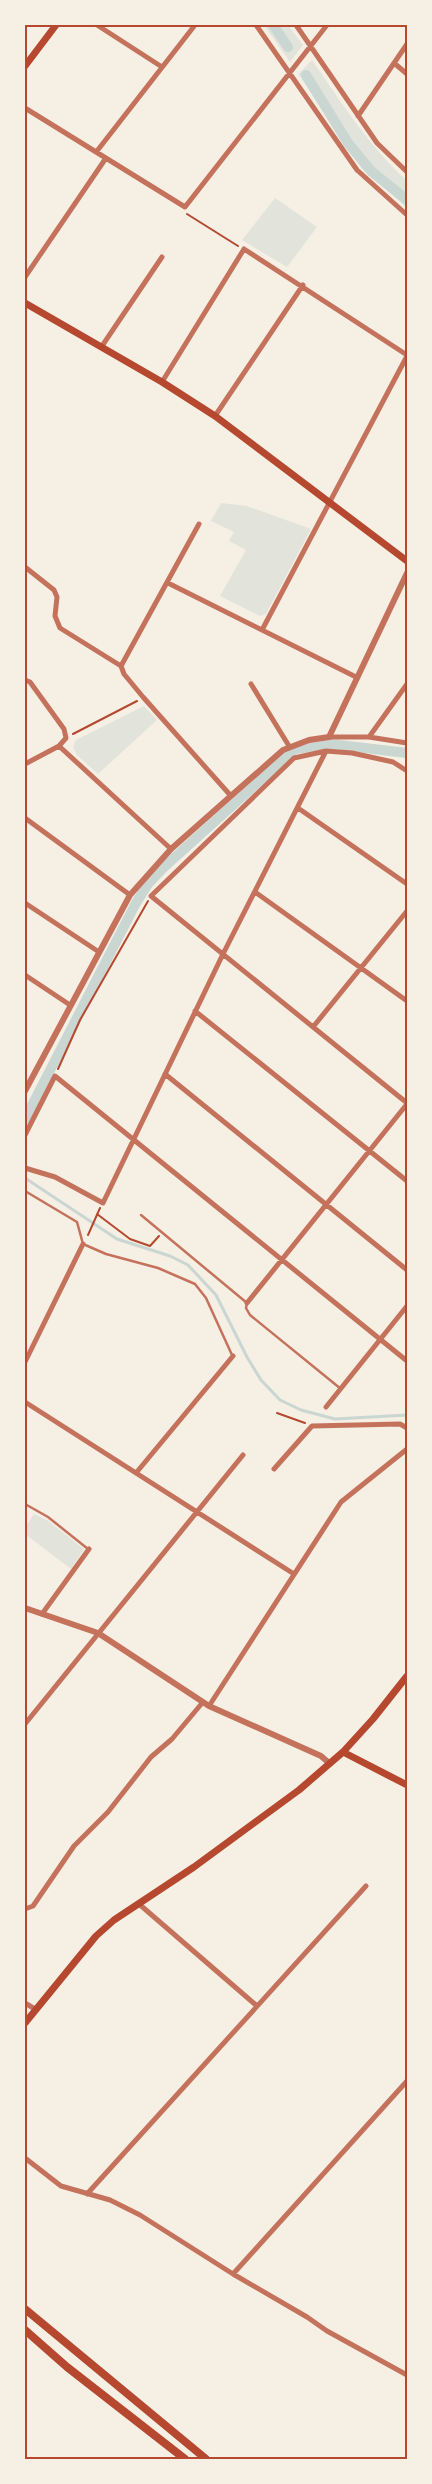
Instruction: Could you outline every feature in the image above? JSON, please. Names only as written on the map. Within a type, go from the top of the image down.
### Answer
[{"type":"main road","points":[[25,66],[56,25]]},
{"type":"main road","points":[[25,303],[102,346],[214,416],[329,505],[407,561]]},
{"type":"main road","points":[[25,2023],[96,1936],[114,1920],[251,1826],[299,1790],[343,1752],[373,1719],[407,1676]]},
{"type":"main road","points":[[343,1752],[407,1785]]},
{"type":"main road","points":[[25,2309],[103,2376],[206,2459]]},
{"type":"main road","points":[[25,2330],[94,2388],[185,2459]]},
{"type":"main road","points":[[94,2388],[103,2376]]},
{"type":"main road","points":[[176,2452],[185,2443]]},
{"type":"street","points":[[98,25],[162,67]]},
{"type":"street","points":[[97,151],[195,25]]},
{"type":"street","points":[[256,25],[357,170],[407,216]]},
{"type":"street","points":[[296,25],[377,143],[407,172]]},
{"type":"street","points":[[25,108],[97,151],[184,207],[289,73],[312,47],[327,25]]},
{"type":"street","points":[[358,116],[407,44]]},
{"type":"street","points":[[394,63],[407,74]]},
{"type":"street","points":[[25,277],[106,158]]},
{"type":"street","points":[[162,382],[244,249],[303,285],[407,356],[262,630]]},
{"type":"street","points":[[102,346],[162,257]]},
{"type":"street","points":[[214,416],[303,285]]},
{"type":"street","points":[[121,666],[199,524]]},
{"type":"street","points":[[25,567],[54,590],[57,597],[55,616],[60,628],[121,666],[124,674],[143,697],[230,796]]},
{"type":"street","points":[[329,737],[407,573]]},
{"type":"street","points":[[168,583],[356,677]]},
{"type":"street","points":[[25,680],[30,682],[64,729],[66,738],[59,746],[25,764]]},
{"type":"street","points":[[251,684],[289,746]]},
{"type":"street","points":[[369,737],[407,684]]},
{"type":"street","points":[[25,1091],[130,895],[171,849],[289,746],[329,737],[369,737],[407,743]]},
{"type":"street","points":[[59,746],[171,849]]},
{"type":"street","points":[[25,1168],[56,1177],[103,1204],[223,954],[326,751]]},
{"type":"street","points":[[247,1303],[407,1103],[151,896],[294,758],[326,751],[352,753],[394,762],[407,771]]},
{"type":"street","points":[[298,808],[407,884]]},
{"type":"street","points":[[25,818],[130,895]]},
{"type":"street","points":[[255,892],[407,1001]]},
{"type":"street","points":[[25,903],[100,952]]},
{"type":"street","points":[[313,1027],[360,967],[407,912]]},
{"type":"street","points":[[25,975],[70,1005]]},
{"type":"street","points":[[195,1011],[407,1181]]},
{"type":"street","points":[[165,1074],[327,1203],[407,1270]]},
{"type":"street","points":[[25,1135],[54,1076],[407,1361]]},
{"type":"street","points":[[403,1098],[407,1092]]},
{"type":"street","points":[[25,1362],[83,1244]]},
{"type":"street","points":[[326,1407],[407,1306]]},
{"type":"street","points":[[136,1473],[233,1356]]},
{"type":"street","points":[[25,1402],[197,1510],[294,1574]]},
{"type":"street","points":[[274,1470],[312,1426],[400,1424],[407,1428]]},
{"type":"street","points":[[25,1909],[33,1906],[74,1846],[108,1812],[151,1757],[172,1739],[206,1704],[341,1502],[407,1449]]},
{"type":"street","points":[[25,1724],[243,1455]]},
{"type":"street","points":[[42,1614],[90,1549]]},
{"type":"street","points":[[25,1608],[98,1633],[206,1704],[321,1756],[329,1763]]},
{"type":"street","points":[[87,2194],[366,1886]]},
{"type":"street","points":[[139,1904],[256,2006]]},
{"type":"street","points":[[25,2003],[35,2009]]},
{"type":"street","points":[[233,2274],[407,2081]]},
{"type":"street","points":[[25,2158],[61,2186],[110,2200],[140,2215],[327,2331],[407,2374]]},
{"type":"lane","points":[[25,1191],[77,1222],[83,1244],[106,1254],[158,1268],[194,1284],[206,1298],[233,1356]]},
{"type":"lane","points":[[141,1215],[247,1303],[246,1308],[250,1315],[341,1389]]},
{"type":"lane","points":[[25,1504],[48,1517],[90,1549]]},
{"type":"path","points":[[184,207],[188,215],[244,249]]},
{"type":"path","points":[[66,738],[143,697]]},
{"type":"path","points":[[54,1076],[80,1020],[151,896]]},
{"type":"path","points":[[83,1244],[103,1204]]},
{"type":"path","points":[[98,1214],[130,1239],[150,1246],[162,1233]]},
{"type":"path","points":[[277,1413],[312,1426]]},
{"type":"shaded area","points":[[264,25],[288,25],[303,45],[290,62]]},
{"type":"shaded area","points":[[312,60],[368,138],[407,181],[407,208],[361,167],[298,74]]},
{"type":"shaded area","points":[[275,198],[317,227],[287,267],[242,240]]},
{"type":"shaded area","points":[[221,503],[247,506],[311,529],[266,614],[260,616],[220,596],[246,550],[229,541],[234,532],[211,521]]},
{"type":"shaded area","points":[[144,706],[157,720],[98,774],[77,755],[73,747],[76,740]]},
{"type":"shaded area","points":[[34,1514],[47,1520],[84,1549],[71,1569],[25,1534],[25,1528]]},
{"type":"waterway","points":[[273,25],[288,47]]},
{"type":"waterway","points":[[306,75],[348,143],[371,171],[407,200]]},
{"type":"waterway","points":[[25,1119],[136,903],[148,884],[163,868],[295,749],[331,744],[407,753]]},
{"type":"waterway","points":[[25,1178],[117,1239],[170,1256],[188,1265],[216,1295],[247,1357],[261,1380],[280,1400],[301,1410],[335,1419],[407,1415]]}]
